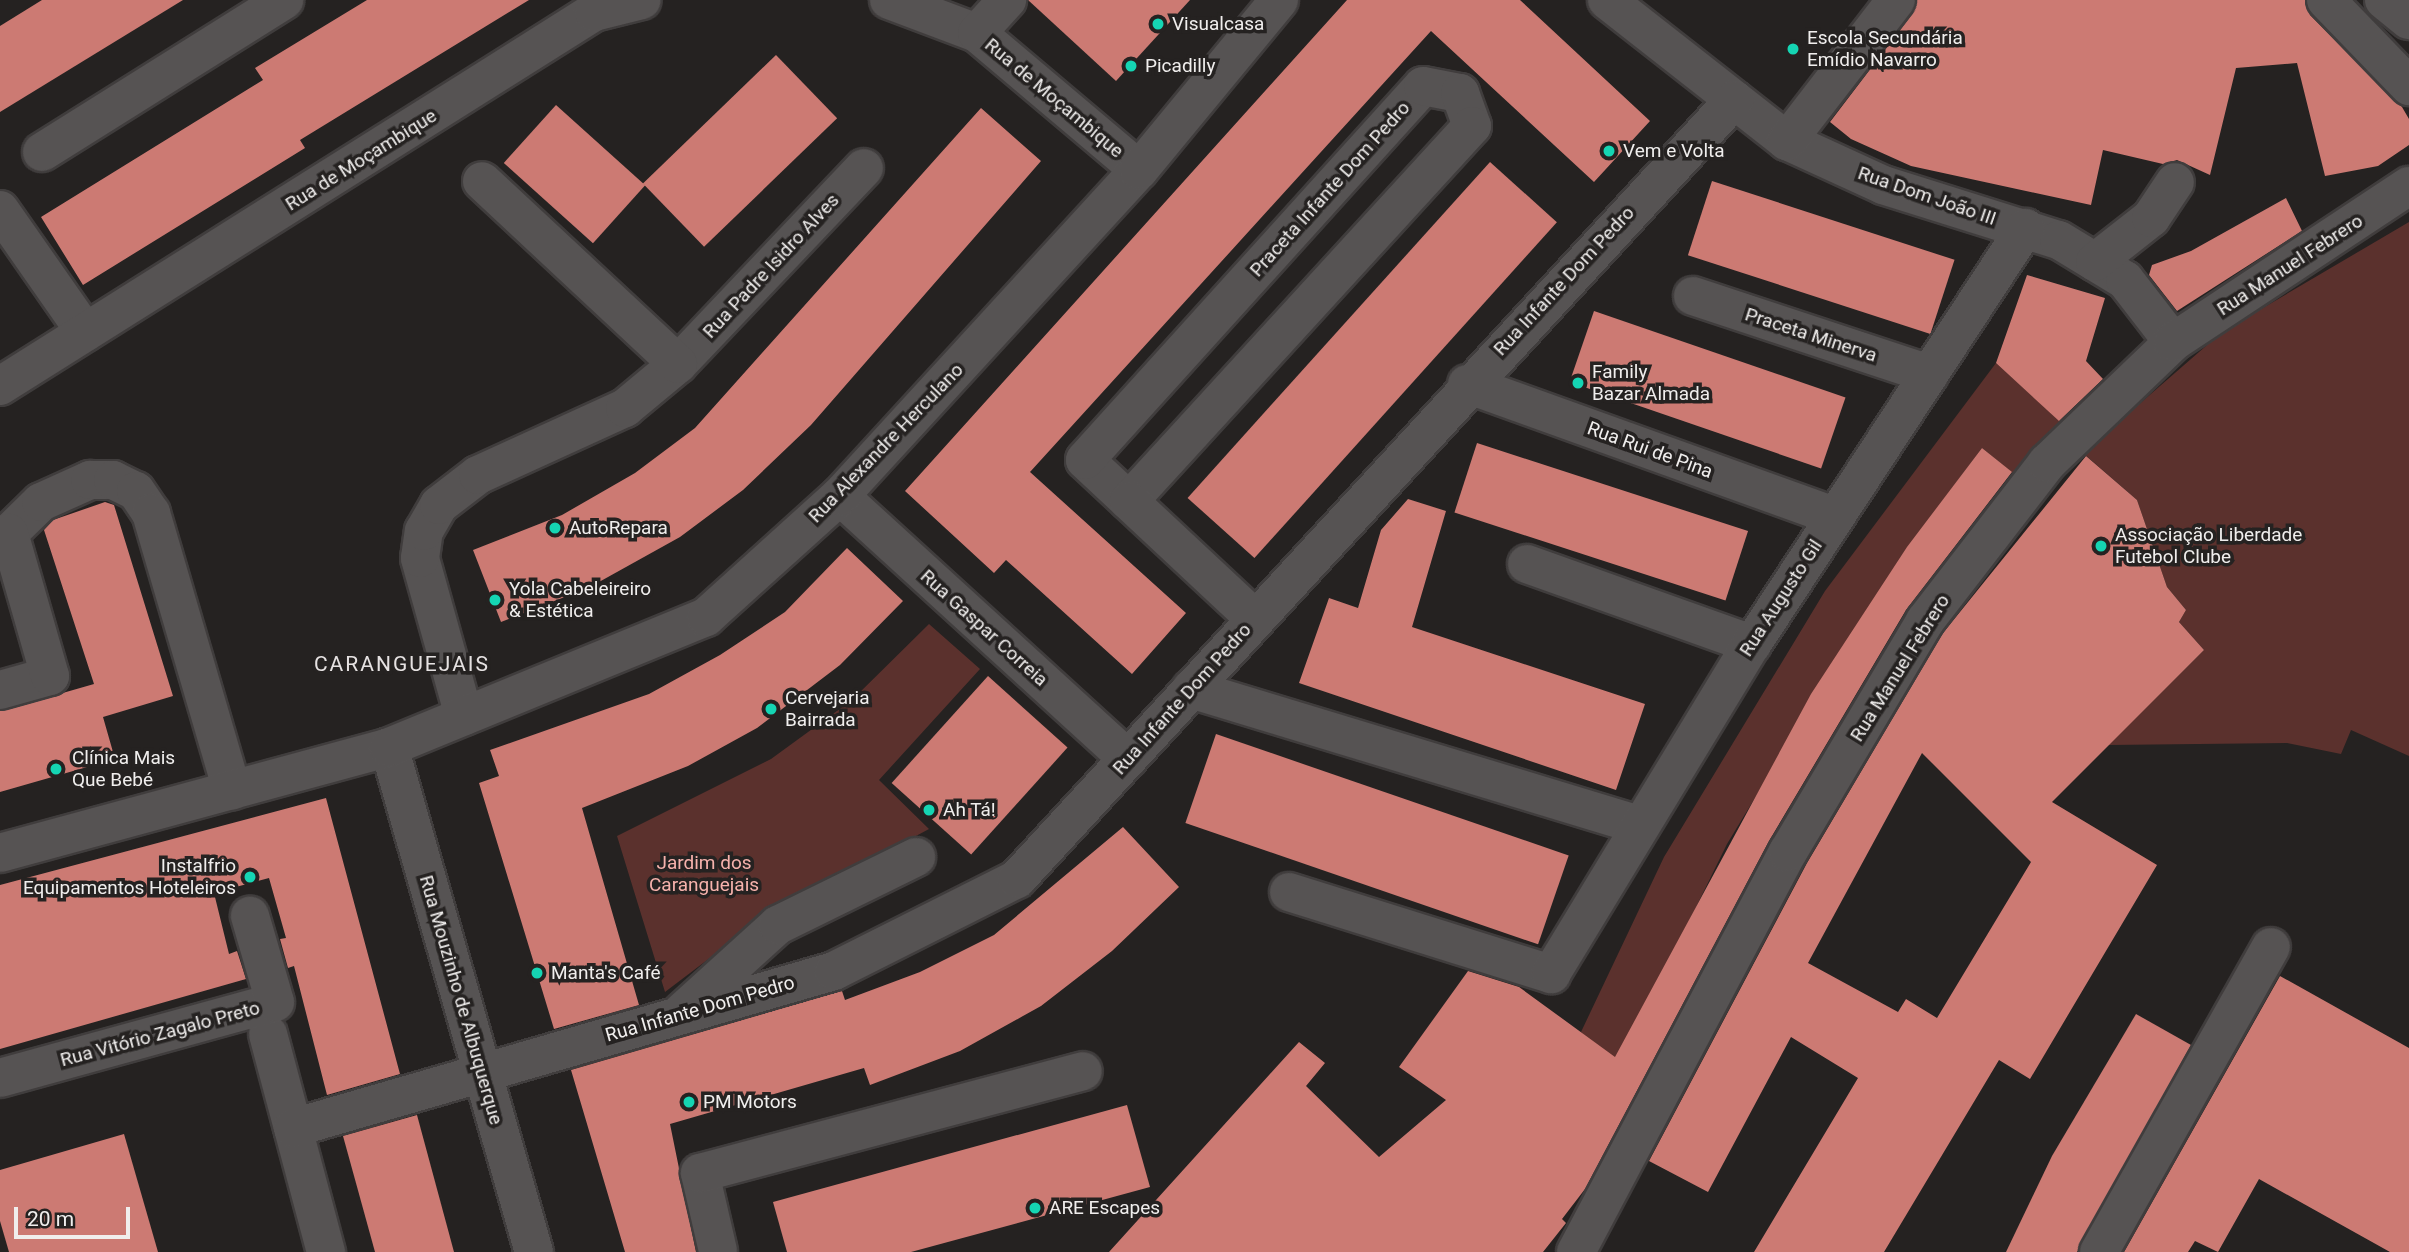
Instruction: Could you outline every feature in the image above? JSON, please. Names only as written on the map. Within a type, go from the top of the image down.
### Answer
[{"type":"street","points":[[42,152],[284,0]]},
{"type":"street","name":"Rua de Moçambique","points":[[0,386],[590,6],[642,0]]},
{"type":"street","name":"Rua de Moçambique","points":[[889,0],[977,33],[1139,170]]},
{"type":"street","points":[[977,33],[1007,0]]},
{"type":"street","name":"Rua Alexandre Herculano","points":[[0,853],[389,747],[706,617],[840,496],[1139,170],[1279,0]]},
{"type":"street","name":"Rua Dom João III","points":[[1607,0],[1787,141],[1883,185],[2025,228],[2095,262],[2125,280],[2173,342]]},
{"type":"street","points":[[1787,141],[1896,0]]},
{"type":"street","points":[[2326,0],[2409,86]]},
{"type":"street","points":[[2384,0],[2409,20]]},
{"type":"street","name":"Praceta Infante Dom Pedro","points":[[1129,501],[1472,126],[1460,93],[1423,86],[1084,460],[1255,619]]},
{"type":"street","name":"Rua Infante Dom Pedro","points":[[293,1128],[834,971],[1017,879],[1467,384],[1734,100]]},
{"type":"street","name":"Rua Padre Isidro Alves","points":[[464,716],[420,558],[424,531],[439,505],[478,475],[625,408],[678,364],[864,168]]},
{"type":"street","points":[[482,181],[678,364]]},
{"type":"street","points":[[2095,262],[2151,218],[2175,182]]},
{"type":"street","name":"Rua Manuel Febrero","points":[[1576,1252],[1788,852],[1925,621],[2047,463],[2173,342],[2409,186]]},
{"type":"street","points":[[0,210],[85,332]]},
{"type":"street","name":"Rua Augusto Gil","points":[[1289,892],[1551,974],[1637,825],[1833,516],[2025,228]]},
{"type":"street","name":"Praceta Minerva","points":[[1693,296],[1929,374]]},
{"type":"street","name":"Rua Rui de Pina","points":[[1467,384],[1833,516]]},
{"type":"street","points":[[0,690],[50,676],[5,537],[41,502],[90,480],[113,480],[136,491],[151,513],[232,790]]},
{"type":"street","name":"Rua Gaspar Correia","points":[[840,496],[1128,760]]},
{"type":"street","points":[[1527,564],[1752,644]]},
{"type":"street","points":[[1191,689],[1637,825]]},
{"type":"street","name":"Rua Mouzinho de Albuquerque","points":[[389,747],[534,1252]]},
{"type":"street","points":[[677,1016],[778,925],[916,857]]},
{"type":"street","name":"Rua Vitório Zagalo Preto","points":[[0,1078],[275,1002],[250,916]]},
{"type":"street","points":[[2099,1252],[2271,947]]},
{"type":"street","points":[[268,1034],[326,1252]]},
{"type":"street","points":[[718,1251],[700,1173],[1083,1071]]},
{"type":"green space","points":[[2409,222],[2409,756],[2351,730],[2341,754],[2287,743],[2108,745],[2204,650],[2179,622],[2186,610],[2167,587],[2137,500],[2083,453],[2222,332]]},
{"type":"green space","points":[[1996,363],[2062,423],[2014,474],[1982,448],[1901,557],[1727,844],[1618,1066],[1581,1032],[1664,857],[1825,591]]},
{"type":"green space","name":"Jardim dos Caranguejais","points":[[929,624],[980,669],[879,780],[929,829],[760,920],[665,992],[617,836],[771,759],[852,700]]},
{"type":"building","points":[[42,0],[183,0],[0,112],[0,26]]},
{"type":"building","points":[[367,0],[529,0],[300,140],[305,148],[83,285],[41,217],[263,80],[255,68]]},
{"type":"building","points":[[1028,0],[1190,0],[1116,81]]},
{"type":"building","points":[[1347,0],[1520,0],[1650,121],[1594,182],[1431,31],[1030,472],[1186,613],[1132,674],[1006,560],[994,573],[905,491]]},
{"type":"building","points":[[1917,0],[2305,0],[2310,15],[2402,107],[2409,119],[2409,145],[2378,166],[2325,176],[2297,63],[2236,68],[2210,175],[2177,160],[2163,164],[2103,150],[2091,205],[1911,166],[1851,139],[1830,122],[1913,13]]},
{"type":"building","points":[[776,55],[837,118],[704,247],[643,184]]},
{"type":"building","points":[[556,105],[645,185],[593,243],[504,163]]},
{"type":"building","points":[[981,108],[1041,161],[811,425],[743,490],[680,537],[590,587],[501,622],[473,550],[562,515],[635,473],[695,428]]},
{"type":"building","points":[[1490,162],[1557,222],[1254,558],[1188,498]]},
{"type":"building","points":[[1712,181],[1955,260],[1930,334],[1688,255]]},
{"type":"building","points":[[2286,198],[2302,231],[2177,311],[2149,275],[2152,265],[2191,251]]},
{"type":"building","points":[[2027,275],[2105,298],[2086,361],[2103,379],[2059,421],[1996,363]]},
{"type":"building","points":[[1594,311],[1846,398],[1821,469],[1570,382]]},
{"type":"building","points":[[1477,443],[1748,531],[1725,600],[1454,512]]},
{"type":"building","points":[[1982,448],[2012,472],[1906,610],[1769,841],[1585,1189],[1562,1219],[1566,1223],[1543,1252],[1109,1252],[1299,1042],[1325,1063],[1306,1086],[1379,1157],[1446,1100],[1399,1067],[1468,971],[1519,987],[1615,1057],[1811,694],[1907,547]]},
{"type":"building","points":[[2086,456],[2137,500],[2167,587],[2186,610],[2179,622],[2204,650],[2052,802],[2157,865],[2030,1079],[1999,1060],[1884,1252],[1754,1252],[1858,1078],[1791,1037],[1708,1192],[1649,1161],[1807,863],[1943,633]],"holes":[[[1922,753],[2031,862],[1937,1018],[1906,999],[1898,1012],[1808,963]]]},
{"type":"building","points":[[1408,499],[1446,511],[1412,627],[1645,704],[1616,790],[1299,683],[1329,598],[1358,608],[1381,530]]},
{"type":"building","points":[[105,502],[114,505],[173,696],[103,717],[115,759],[0,792],[0,711],[94,684],[44,530],[53,520]]},
{"type":"building","points":[[847,548],[903,601],[840,665],[757,728],[688,766],[582,808],[639,1005],[554,1029],[479,783],[499,776],[490,750],[649,694],[720,655],[785,612]]},
{"type":"building","points":[[988,676],[1068,748],[971,855],[892,783]]},
{"type":"building","points":[[1216,734],[1569,855],[1538,944],[1185,823]]},
{"type":"building","points":[[326,798],[400,1074],[327,1095],[294,966],[288,968],[280,939],[286,938],[269,878],[214,893],[229,954],[237,951],[246,979],[0,1049],[0,885]]},
{"type":"building","points":[[1123,827],[1179,887],[1112,951],[1041,1006],[960,1051],[870,1085],[864,1068],[670,1124],[696,1252],[625,1252],[571,1070],[842,991],[845,1000],[920,972],[994,935]]},
{"type":"building","points":[[2280,976],[2409,1048],[2409,1252],[2390,1252],[2259,1179],[2218,1252],[2195,1241],[2188,1252],[2124,1252]]},
{"type":"building","points":[[2136,1014],[2191,1045],[2077,1252],[2006,1252],[2052,1156]]},
{"type":"building","points":[[1127,1105],[1150,1187],[911,1252],[787,1252],[773,1202]]},
{"type":"building","points":[[417,1115],[454,1252],[375,1252],[343,1136]]},
{"type":"building","points":[[124,1134],[158,1252],[9,1252],[0,1221],[0,1170]]},
{"type":"place","name":"Visualcasa","points":[[1158,24]]},
{"type":"place","name":"Escola Secundária Emídio Navarro","points":[[1793,49]]},
{"type":"place","name":"Picadilly","points":[[1131,66]]},
{"type":"place","name":"Vem e Volta","points":[[1609,151]]},
{"type":"place","name":"Family Bazar Almada","points":[[1578,383]]},
{"type":"place","name":"AutoRepara","points":[[555,528]]},
{"type":"place","name":"Associação Liberdade Futebol Clube","points":[[2101,546]]},
{"type":"place","name":"Yola Cabeleireiro & Estética","points":[[495,600]]},
{"type":"place","name":"Cervejaria Bairrada","points":[[771,709]]},
{"type":"place","name":"Clínica Mais Que Bebé","points":[[56,769]]},
{"type":"place","name":"Ah Tá!","points":[[929,810]]},
{"type":"place","name":"Instalfrio Equipamentos Hoteleiros","points":[[250,877]]},
{"type":"place","name":"Manta's Café","points":[[537,973]]},
{"type":"place","name":"PM Motors","points":[[689,1102]]},
{"type":"place","name":"ARE Escapes","points":[[1035,1208]]},
{"type":"district","name":"CARANGUEJAIS","points":[[402,664]]}]
